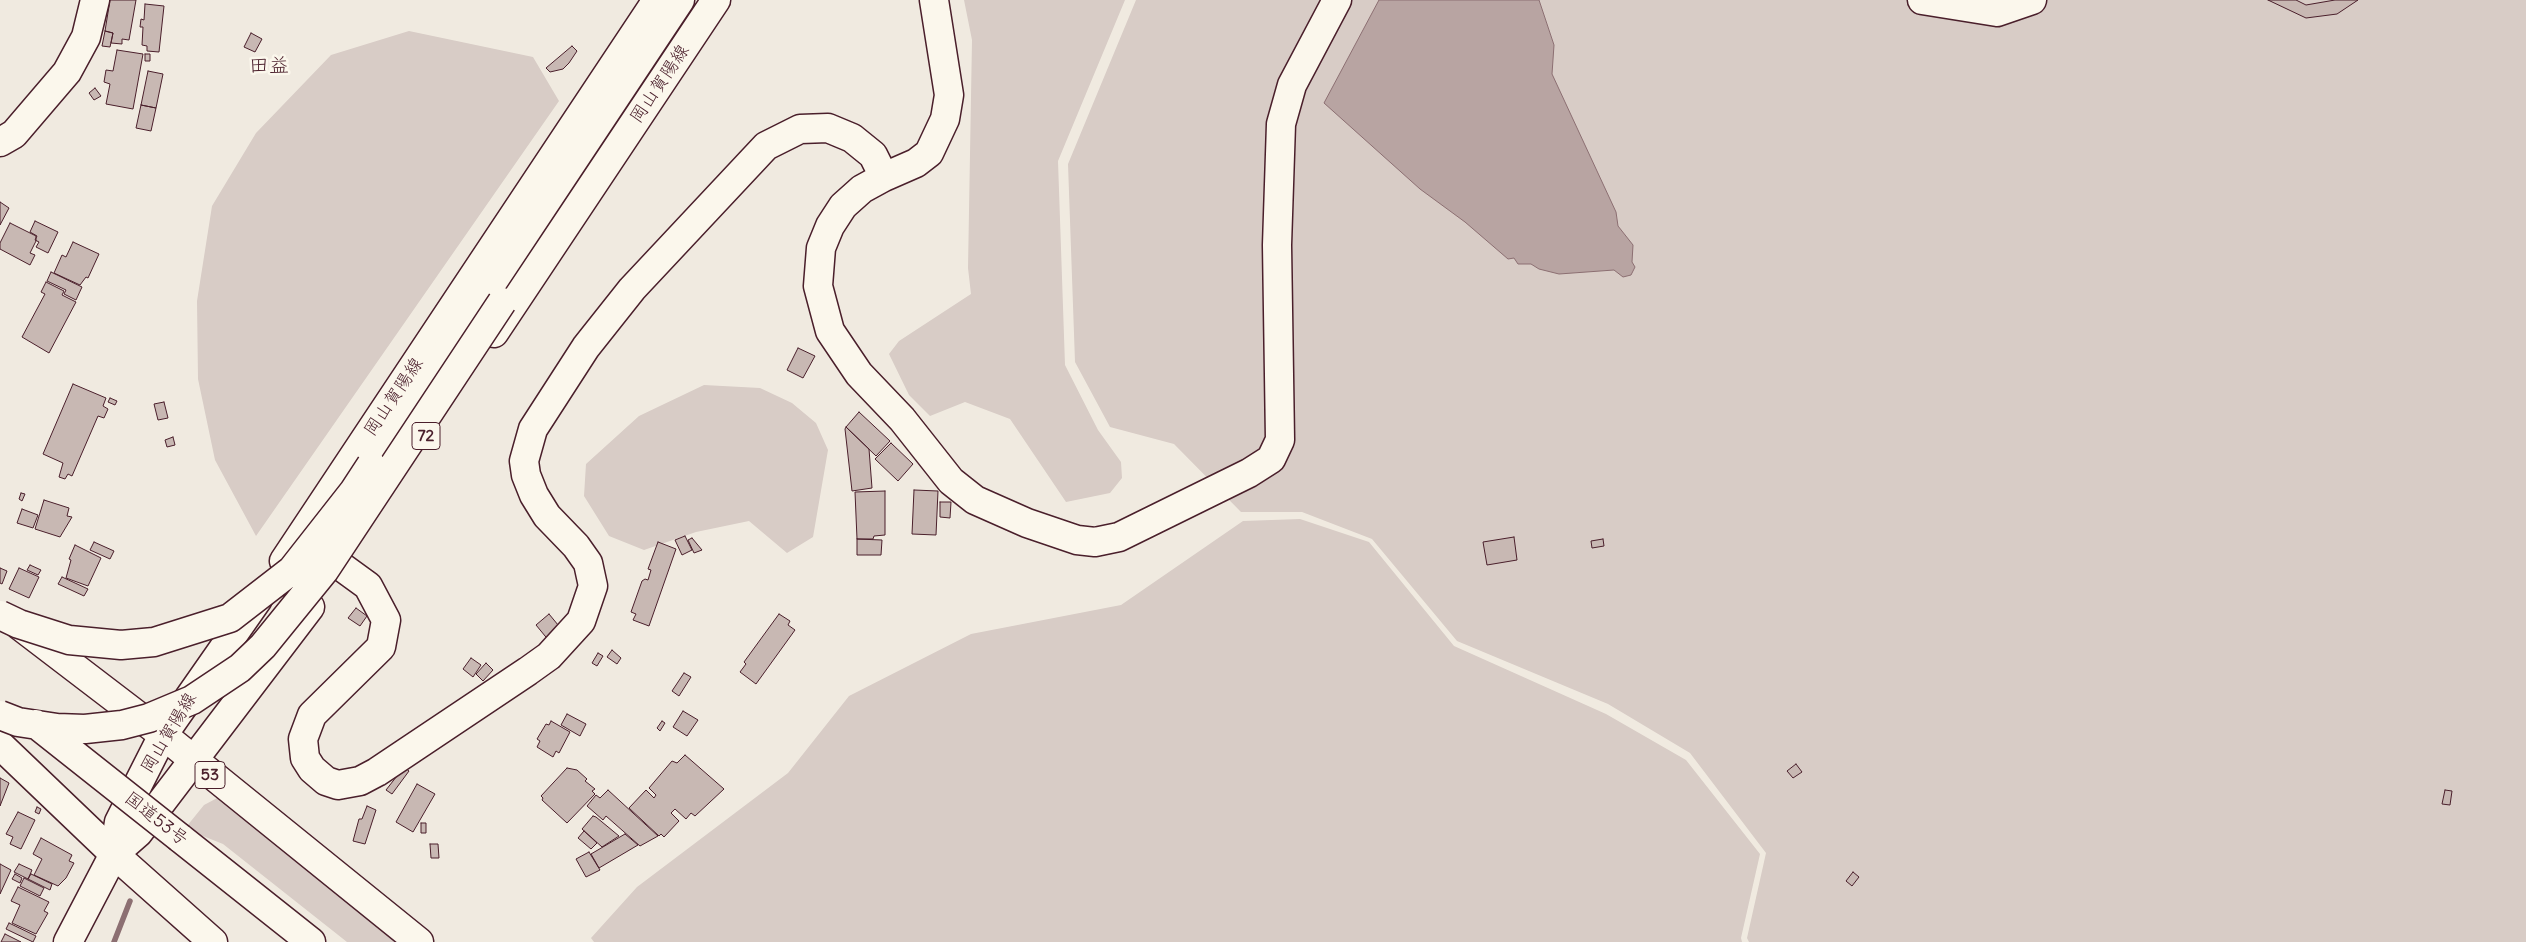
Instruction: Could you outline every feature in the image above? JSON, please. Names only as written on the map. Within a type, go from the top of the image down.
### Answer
[{"type":"main road","points":[[0,142],[14,134],[67,72],[86,37],[95,0]]},
{"type":"main road","name":"岡山賀陽線","points":[[114,854],[119,822],[163,735],[301,537],[657,0]]},
{"type":"main road","name":"72","points":[[0,615],[20,624],[69,640],[120,645],[154,642],[230,618],[254,602],[292,570],[354,491],[680,0]]},
{"type":"main road","name":"72","points":[[0,715],[18,722],[57,728],[85,729],[122,725],[149,718],[186,703],[240,668],[263,646],[324,571],[502,302],[698,0]]},
{"type":"main road","name":"岡山賀陽線","points":[[114,854],[138,833],[276,654],[340,565],[716,0]]},
{"type":"main road","points":[[934,0],[949,95],[945,119],[929,153],[916,163],[862,189],[843,206],[830,226],[821,248],[818,286],[830,331],[859,374],[902,419],[951,481],[976,500],[1027,523],[1077,540],[1095,542],[1119,537],[1249,473],[1271,459],[1280,440],[1277,245],[1281,124],[1292,84],[1337,0]]},
{"type":"main road","points":[[1922,0],[1997,12],[2032,0]]},
{"type":"main road","points":[[301,537],[368,586],[386,620],[381,647],[312,714],[303,738],[305,758],[312,769],[326,781],[338,785],[360,781],[377,772],[549,656],[581,621],[593,586],[588,563],[576,546],[547,516],[534,495],[526,475],[524,461],[533,429],[586,346],[632,289],[766,146],[800,129],[828,128],[852,138],[873,155],[884,177]]},
{"type":"main road","name":"53","points":[[0,611],[163,735],[419,942]]},
{"type":"main road","name":"国道53号","points":[[0,696],[311,942]]},
{"type":"main road","points":[[0,744],[114,854],[213,942]]},
{"type":"main road","points":[[68,942],[114,854]]},
{"type":"shaded area","points":[[964,0],[1125,0],[1058,161],[1065,365],[1098,430],[1121,462],[1122,478],[1110,493],[1066,502],[1010,419],[965,402],[930,416],[909,395],[889,354],[899,341],[971,294],[968,268],[972,40]]},
{"type":"shaded area","points":[[1136,0],[2526,0],[2526,942],[1749,942],[1747,938],[1766,853],[1690,753],[1608,704],[1457,641],[1372,539],[1302,512],[1241,512],[1174,444],[1110,427],[1075,362],[1068,164]]},
{"type":"shaded area","points":[[1379,0],[1539,0],[1554,45],[1552,74],[1616,212],[1618,226],[1633,245],[1632,262],[1635,267],[1631,275],[1623,277],[1614,270],[1559,274],[1539,269],[1531,264],[1518,264],[1514,258],[1508,259],[1465,222],[1420,189],[1324,103]]},
{"type":"shaded area","points":[[409,31],[533,57],[559,101],[256,536],[215,460],[198,379],[197,301],[212,206],[256,133],[331,55]]},
{"type":"shaded area","points":[[704,385],[760,388],[792,403],[816,423],[828,450],[813,537],[787,553],[749,521],[696,532],[644,550],[609,536],[584,496],[586,464],[639,416]]},
{"type":"shaded area","points":[[1300,519],[1369,542],[1454,646],[1606,714],[1686,760],[1760,854],[1741,938],[1742,942],[594,942],[591,938],[637,887],[788,773],[849,696],[971,634],[1121,605],[1243,521]]},
{"type":"shaded area","points":[[221,796],[405,942],[347,942],[223,844],[198,834],[187,826],[204,805]]},
{"type":"building","points":[[110,0],[136,0],[129,40],[122,39],[122,44],[111,43],[113,33],[105,31]]},
{"type":"building","points":[[2268,0],[2296,0],[2306,5],[2335,0],[2358,0],[2337,14],[2306,18]]},
{"type":"building","points":[[145,4],[164,6],[159,52],[147,51],[147,46],[142,45],[143,27],[140,27],[141,19],[144,20]]},
{"type":"building","points":[[105,31],[113,33],[110,47],[102,46]]},
{"type":"building","points":[[251,33],[262,39],[255,52],[244,47]]},
{"type":"building","points":[[572,46],[577,51],[563,69],[550,72],[546,68]]},
{"type":"building","points":[[117,50],[143,54],[133,109],[106,104],[110,84],[104,82],[106,70],[113,71]]},
{"type":"building","points":[[145,54],[150,54],[150,61],[145,61]]},
{"type":"building","points":[[148,71],[163,74],[156,108],[141,105]]},
{"type":"building","points":[[95,88],[101,96],[94,100],[89,93]]},
{"type":"building","points":[[141,105],[156,108],[151,131],[136,128]]},
{"type":"building","points":[[0,202],[9,208],[0,225]]},
{"type":"building","points":[[35,221],[58,232],[48,253],[36,247],[39,242],[35,240],[37,236],[30,232]]},
{"type":"building","points":[[10,223],[36,236],[36,241],[30,253],[35,255],[30,265],[0,249],[0,243]]},
{"type":"building","points":[[73,242],[99,254],[88,278],[86,277],[80,285],[54,273],[62,255],[66,257]]},
{"type":"building","points":[[51,272],[82,287],[76,300],[64,294],[66,290],[47,281]]},
{"type":"building","points":[[46,282],[64,291],[62,295],[76,302],[49,353],[22,337],[45,294],[41,292]]},
{"type":"building","points":[[798,348],[815,356],[803,378],[787,370]]},
{"type":"building","points":[[73,384],[106,398],[103,406],[108,409],[104,418],[98,416],[72,476],[68,474],[65,479],[59,477],[63,463],[43,454]]},
{"type":"building","points":[[110,398],[117,401],[115,405],[108,402]]},
{"type":"building","points":[[164,402],[168,418],[158,420],[154,404]]},
{"type":"building","points":[[859,412],[890,441],[876,456],[846,427]]},
{"type":"building","points":[[846,427],[869,449],[872,488],[852,491]]},
{"type":"building","points":[[173,437],[175,445],[167,447],[165,440]]},
{"type":"building","points":[[891,443],[913,464],[898,481],[875,459]]},
{"type":"building","points":[[914,490],[938,491],[936,535],[912,534]]},
{"type":"building","points":[[885,491],[885,535],[874,536],[873,539],[857,539],[855,492]]},
{"type":"building","points":[[21,493],[25,494],[22,501],[19,499]]},
{"type":"building","points":[[44,500],[69,508],[67,516],[72,517],[60,537],[35,529]]},
{"type":"building","points":[[940,502],[951,502],[950,518],[940,517]]},
{"type":"building","points":[[22,509],[38,515],[33,528],[17,523]]},
{"type":"building","points":[[685,536],[692,550],[682,555],[675,540]]},
{"type":"building","points":[[1514,537],[1517,560],[1487,565],[1483,542]]},
{"type":"building","points":[[692,538],[702,550],[694,553],[688,540]]},
{"type":"building","points":[[857,539],[882,540],[881,555],[857,555]]},
{"type":"building","points":[[1603,539],[1604,546],[1592,548],[1591,541]]},
{"type":"building","points":[[94,542],[114,551],[110,559],[90,550]]},
{"type":"building","points":[[658,542],[676,549],[649,626],[633,620],[636,614],[631,612],[642,581],[648,580],[651,570],[648,569]]},
{"type":"building","points":[[75,545],[101,558],[88,586],[66,578],[71,560],[69,559]]},
{"type":"building","points":[[30,565],[41,570],[38,575],[27,570]]},
{"type":"building","points":[[0,568],[7,571],[2,584],[0,583]]},
{"type":"building","points":[[19,568],[39,577],[29,598],[9,589]]},
{"type":"building","points":[[62,577],[88,589],[84,596],[58,584]]},
{"type":"building","points":[[356,608],[367,616],[360,626],[348,618]]},
{"type":"building","points":[[549,614],[563,631],[550,642],[536,625]]},
{"type":"building","points":[[779,614],[790,621],[788,625],[795,630],[756,684],[740,672],[746,664],[744,662]]},
{"type":"building","points":[[612,650],[621,658],[617,664],[607,657]]},
{"type":"building","points":[[598,653],[603,656],[597,666],[592,663]]},
{"type":"building","points":[[471,658],[481,665],[473,677],[463,669]]},
{"type":"building","points":[[486,663],[493,670],[483,681],[476,674]]},
{"type":"building","points":[[684,673],[691,677],[679,696],[672,691]]},
{"type":"building","points":[[683,711],[698,720],[687,736],[673,727]]},
{"type":"building","points":[[567,714],[586,724],[580,736],[561,725]]},
{"type":"building","points":[[551,721],[570,732],[559,753],[556,751],[553,757],[537,747],[540,741],[537,739],[546,724],[549,725]]},
{"type":"building","points":[[662,721],[665,723],[660,731],[657,728]]},
{"type":"building","points":[[685,755],[724,789],[695,816],[691,813],[686,819],[675,809],[671,813],[679,821],[664,837],[661,834],[659,836],[629,808],[646,790],[654,798],[656,795],[649,788],[672,761],[677,763]]},
{"type":"building","points":[[1796,764],[1802,772],[1793,778],[1787,771]]},
{"type":"building","points":[[404,767],[409,771],[392,794],[386,790]]},
{"type":"building","points":[[567,768],[577,770],[587,779],[585,781],[595,789],[592,791],[595,794],[567,823],[542,800],[541,796]]},
{"type":"building","points":[[0,778],[9,783],[0,806]]},
{"type":"building","points":[[417,784],[435,794],[413,832],[396,822]]},
{"type":"building","points":[[608,790],[658,836],[640,846],[606,816],[603,820],[587,806],[596,795],[600,798]]},
{"type":"building","points":[[2445,790],[2452,791],[2450,805],[2442,804]]},
{"type":"building","points":[[367,806],[376,810],[365,844],[353,841],[359,819],[362,819]]},
{"type":"building","points":[[37,807],[41,809],[39,814],[35,812]]},
{"type":"building","points":[[18,812],[35,820],[21,849],[10,844],[13,837],[6,834]]},
{"type":"building","points":[[593,816],[619,836],[602,847],[582,829]]},
{"type":"building","points":[[421,823],[426,823],[426,833],[421,833]]},
{"type":"building","points":[[584,831],[597,843],[591,849],[578,838]]},
{"type":"building","points":[[625,834],[638,845],[599,868],[591,854]]},
{"type":"building","points":[[41,838],[72,855],[69,861],[74,863],[66,878],[58,886],[34,875],[42,859],[33,854]]},
{"type":"building","points":[[430,844],[438,844],[439,858],[431,858]]},
{"type":"building","points":[[589,852],[600,870],[586,877],[576,859]]},
{"type":"building","points":[[0,864],[11,870],[0,894]]},
{"type":"building","points":[[19,864],[32,870],[28,879],[14,872]]},
{"type":"building","points":[[1853,872],[1859,877],[1852,886],[1846,881]]},
{"type":"building","points":[[15,874],[22,878],[20,883],[12,879]]},
{"type":"building","points":[[31,874],[52,884],[50,890],[28,879]]},
{"type":"building","points":[[24,878],[44,888],[40,896],[20,886]]},
{"type":"building","points":[[18,887],[49,902],[44,911],[48,913],[36,934],[12,923],[20,905],[11,901]]},
{"type":"building","points":[[9,923],[36,936],[33,942],[6,929]]},
{"type":"building","points":[[5,934],[21,942],[1,942]]},
{"type":"waterway","points":[[114,942],[130,901]]},
{"type":"district","name":"田益","points":[[269,66]]}]
